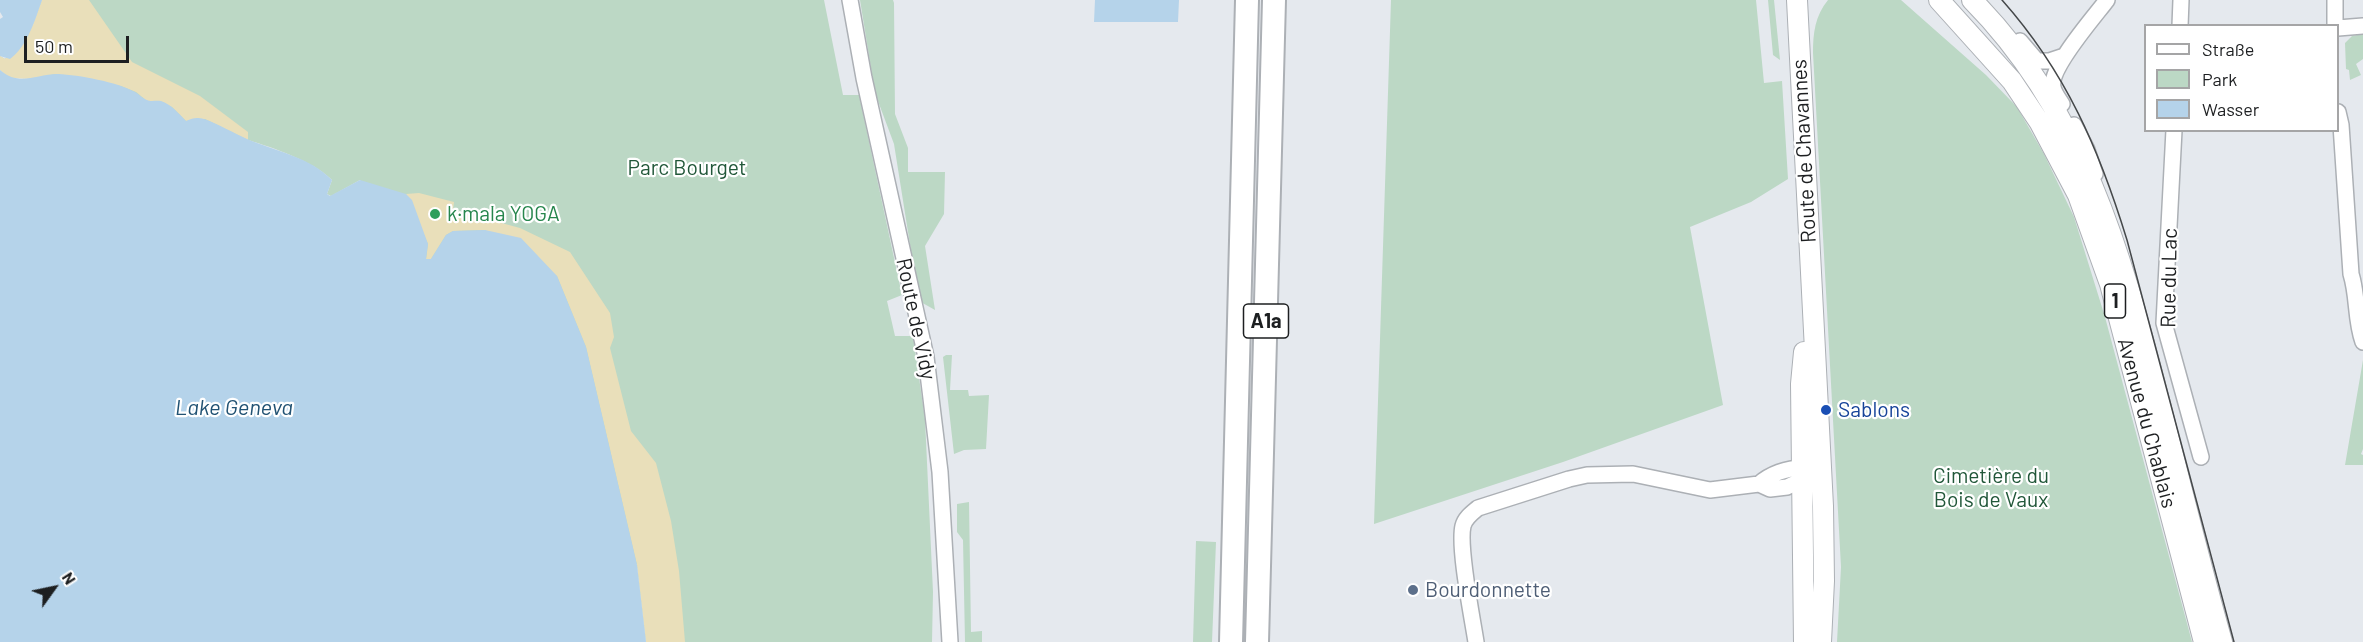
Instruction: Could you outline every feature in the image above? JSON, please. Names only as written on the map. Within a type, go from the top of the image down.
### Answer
[{"type":"highway","name":"A1a","points":[[1231,642],[1247,0]]},
{"type":"highway","name":"A1a","points":[[1257,642],[1274,0]]},
{"type":"main road","name":"Route de Chavannes","points":[[1797,0],[1812,302],[1808,382],[1797,476],[1802,503],[1804,642]]},
{"type":"main road","name":"Avenue du Chablais","points":[[1940,0],[2012,81],[2040,123],[2078,195],[2110,284],[2204,642]]},
{"type":"main road","name":"Avenue du Chablais","points":[[1972,0],[2026,65],[2079,151],[2097,195],[2140,327],[2222,642]]},
{"type":"main road","name":"Route de Chavannes","points":[[1808,382],[1824,534],[1822,636]]},
{"type":"street","name":"Route de Vidy","points":[[849,0],[866,89],[926,357],[940,472],[950,642]]},
{"type":"street","points":[[2097,195],[2094,170],[2087,150],[2053,88],[2053,78],[2064,56],[2107,0]]},
{"type":"street","points":[[2180,24],[2181,0]]},
{"type":"street","points":[[2335,0],[2336,24]]},
{"type":"street","points":[[1986,15],[2009,27],[2037,61],[2049,61],[2064,56]]},
{"type":"street","points":[[2339,27],[2363,26]]},
{"type":"street","points":[[2339,118],[2351,274],[2356,291],[2363,342]]},
{"type":"street","name":"Rue du Lac","points":[[2174,132],[2164,323],[2201,457]]},
{"type":"street","points":[[1476,642],[1462,545],[1463,525],[1478,508],[1569,479],[1608,474],[1633,474],[1710,490],[1759,484],[1770,489],[1797,476]]},
{"type":"street","name":"Route de Chavannes","points":[[1797,476],[1813,485],[1815,598],[1822,636]]},
{"type":"green space","name":"Parc Bourget","points":[[42,0],[824,0],[843,95],[859,95],[902,295],[887,301],[895,336],[913,336],[925,419],[933,592],[932,642],[646,642],[637,565],[360,180],[331,196],[327,194],[332,180],[319,170],[281,151],[236,136],[0,70],[0,56],[5,59],[32,27]]},
{"type":"green space","points":[[860,0],[893,0],[894,3],[895,114],[908,148],[908,172],[945,172],[944,214],[925,246],[935,310],[919,301],[894,144],[875,93]]},
{"type":"green space","points":[[1391,0],[1756,0],[1764,83],[1782,81],[1788,179],[1751,202],[1690,227],[1723,405],[1563,462],[1374,524]]},
{"type":"green space","points":[[1768,0],[1774,0],[1780,60],[1773,55]]},
{"type":"green space","name":"Cimetière du Bois de Vaux","points":[[1828,0],[1901,0],[1986,75],[2017,107],[2044,154],[2074,217],[2105,317],[2192,642],[1837,642],[1841,567],[1813,53],[1816,25],[1820,12]]},
{"type":"green space","points":[[2363,34],[2363,59],[2356,64],[2361,75],[2350,80],[2349,70],[2346,69],[2345,43],[2352,36]]},
{"type":"green space","points":[[952,355],[950,390],[968,390],[969,396],[989,395],[986,449],[964,450],[954,454],[943,357]]},
{"type":"green space","points":[[2363,360],[2363,449],[2361,454],[2363,465],[2345,465]]},
{"type":"green space","points":[[969,502],[971,632],[982,631],[982,642],[965,642],[963,540],[957,532],[957,504]]},
{"type":"green space","points":[[1196,541],[1216,542],[1212,642],[1193,642]]},
{"type":"sand","points":[[42,0],[89,0],[132,62],[200,96],[248,132],[248,140],[205,119],[186,121],[172,107],[160,101],[147,101],[136,92],[121,86],[55,74],[31,79],[9,78],[0,70],[0,56],[5,59],[32,27]]},
{"type":"sand","points":[[419,193],[454,202],[453,210],[520,228],[570,252],[610,313],[614,337],[610,348],[631,431],[656,463],[671,521],[679,571],[685,642],[646,642],[637,565],[586,347],[557,276],[485,230],[453,231],[446,235],[431,259],[426,259],[428,244],[406,194]]},
{"type":"water","points":[[0,0],[42,0],[26,40],[10,59],[0,56],[0,19],[3,17],[0,12]]},
{"type":"water","points":[[1095,0],[1179,0],[1178,22],[1094,22]]},
{"type":"water","name":"Lake Geneva","points":[[0,70],[14,78],[21,79],[58,74],[87,77],[127,88],[149,101],[165,102],[186,121],[195,118],[204,119],[247,139],[303,160],[332,180],[327,194],[330,196],[360,180],[406,194],[412,200],[428,244],[426,259],[431,259],[446,235],[453,231],[485,230],[521,238],[557,276],[586,347],[637,565],[646,642],[0,642]]},
{"type":"tram line","points":[[2002,0],[2045,55],[2078,113],[2105,174],[2127,240],[2234,642]]},
{"type":"place","name":"k·mala YOGA","points":[[435,214]]},
{"type":"place","name":"Sablons","points":[[1826,410]]},
{"type":"place","name":"Bourdonnette","points":[[1413,590]]}]
